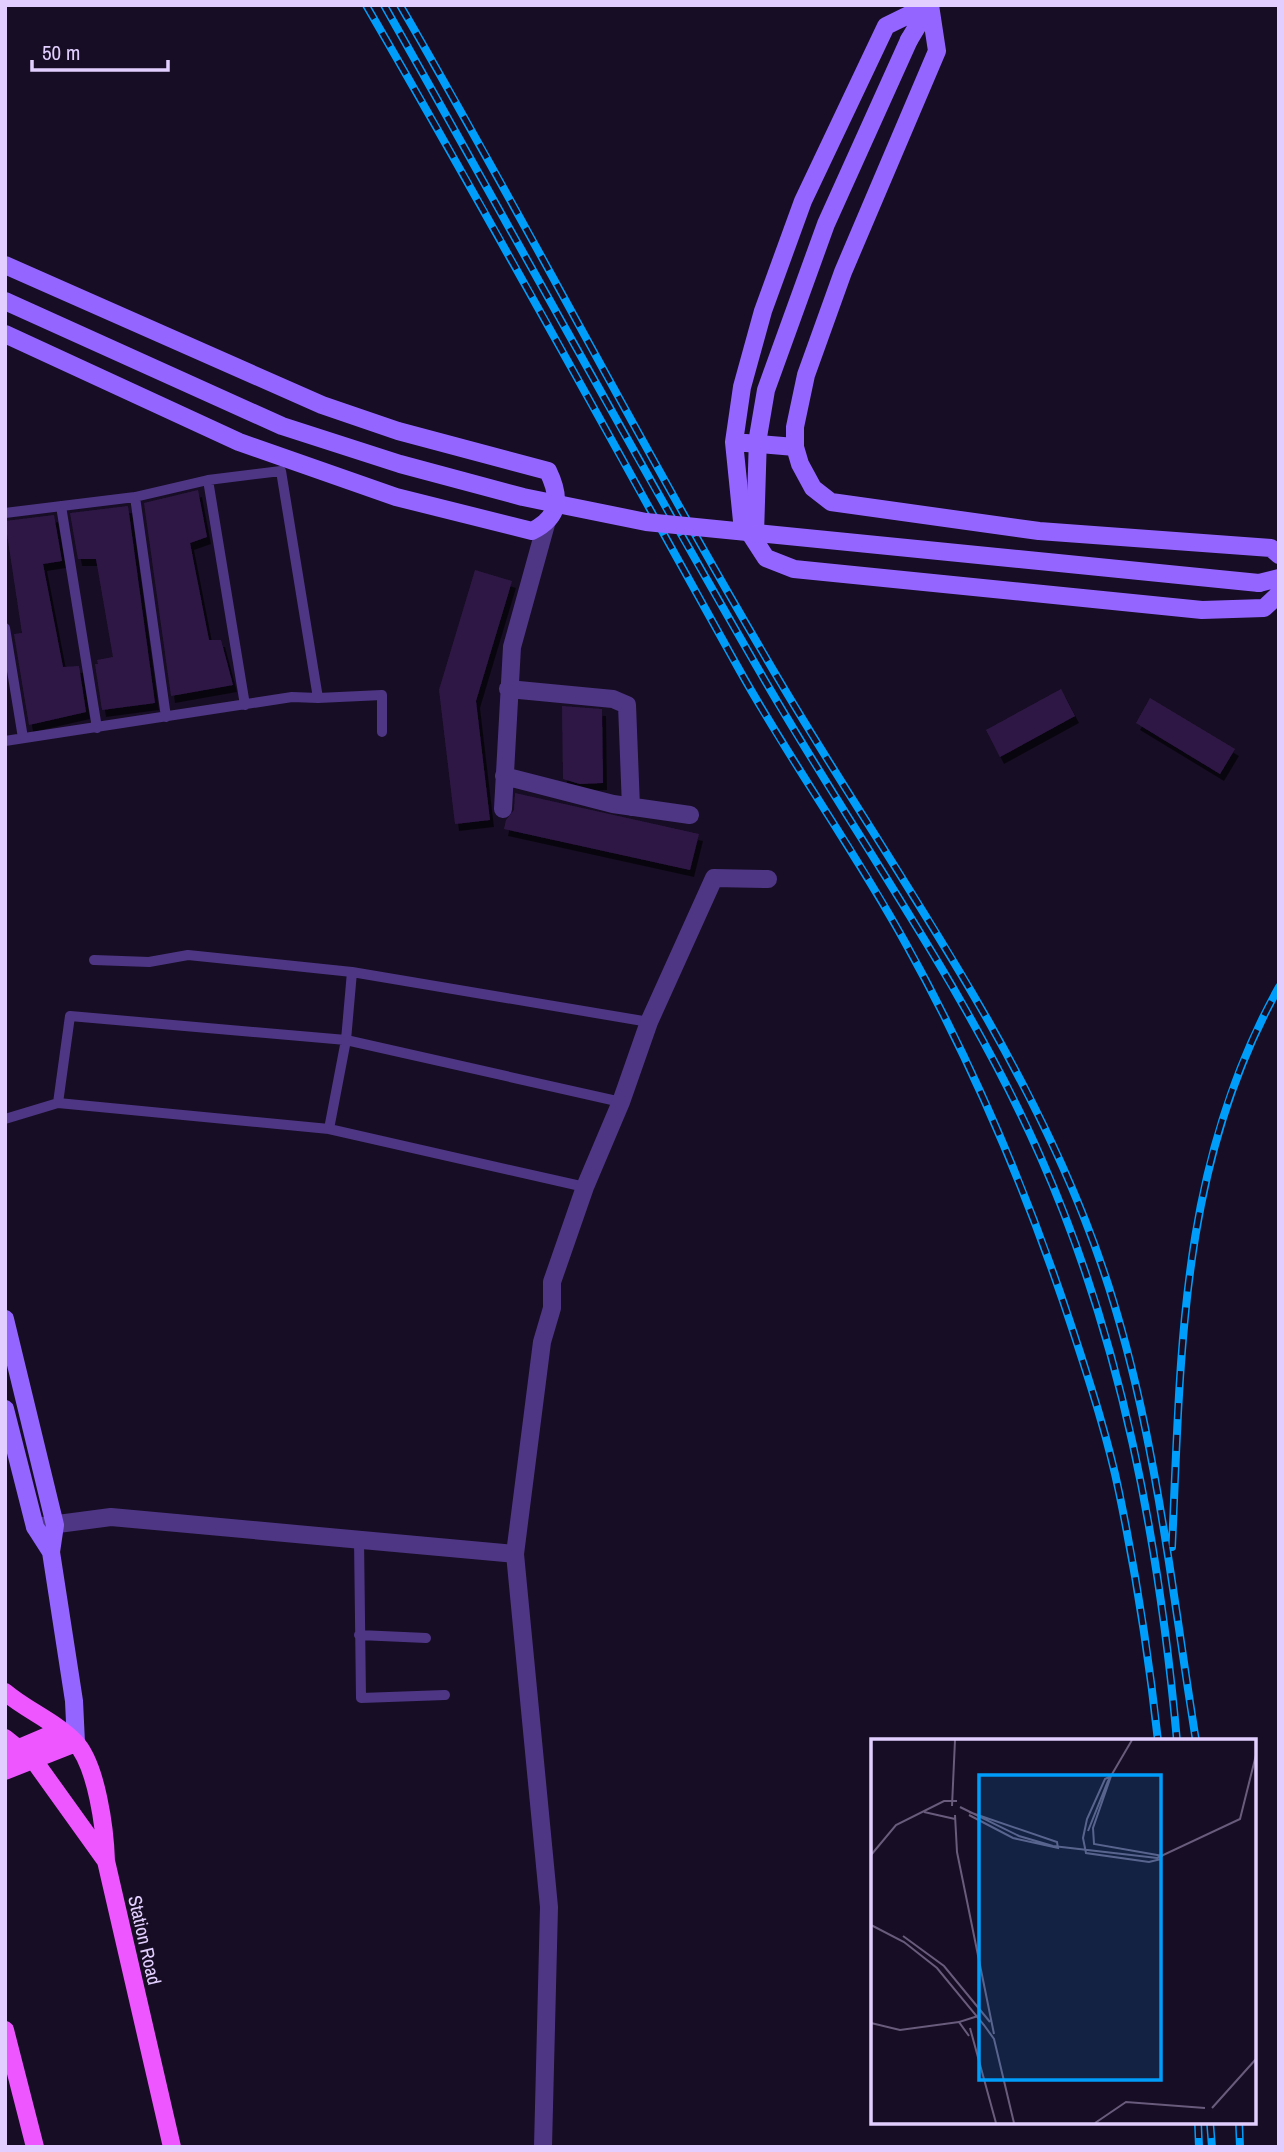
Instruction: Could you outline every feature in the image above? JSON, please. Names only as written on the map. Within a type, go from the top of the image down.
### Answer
[{"type":"main road","points":[[6,1692],[76,1743],[93,1778],[105,1829],[106,1861]]},
{"type":"main road","points":[[10,1747],[59,1731]]},
{"type":"main road","points":[[5,1771],[35,1762],[76,1743]]},
{"type":"main road","name":"Station Road","points":[[10,1747],[35,1762],[106,1861],[172,2147]]},
{"type":"main road","points":[[5,2030],[35,2147]]},
{"type":"street","points":[[755,534],[758,437],[766,390],[826,224],[909,40],[930,5]]},
{"type":"street","points":[[930,5],[886,26],[803,201],[760,323],[742,387],[734,442],[742,521],[765,558],[794,569],[1202,610],[1264,608],[1279,594]]},
{"type":"street","points":[[930,5],[937,51],[843,272],[806,375],[794,427],[794,447],[813,488],[831,502],[1039,531],[1271,548],[1279,555]]},
{"type":"street","points":[[5,265],[322,405],[398,431],[548,471],[556,496],[554,512],[546,524],[512,647],[503,809]]},
{"type":"street","points":[[5,302],[282,426],[400,464],[523,496],[646,522],[755,534],[1259,583],[1279,578]]},
{"type":"street","points":[[5,334],[239,442],[396,497],[531,531],[546,524]]},
{"type":"street","points":[[734,442],[794,447]]},
{"type":"street","points":[[508,689],[613,699],[627,705],[631,807]]},
{"type":"street","points":[[504,776],[631,807],[690,815]]},
{"type":"street","points":[[543,2147],[549,1907],[515,1555],[542,1342],[552,1308],[552,1282],[585,1186],[621,1102],[649,1022],[714,878],[768,880]]},
{"type":"street","points":[[5,1319],[55,1525],[51,1552],[75,1702],[76,1743]]},
{"type":"street","points":[[5,1409],[35,1527],[51,1552]]},
{"type":"street","points":[[35,1527],[111,1517],[515,1555]]},
{"type":"lane","points":[[5,513],[135,496],[208,480],[281,471],[318,698]]},
{"type":"lane","points":[[208,480],[245,705]]},
{"type":"lane","points":[[135,496],[166,717]]},
{"type":"lane","points":[[61,506],[97,728]]},
{"type":"lane","points":[[5,628],[23,738]]},
{"type":"lane","points":[[5,741],[292,696],[318,698],[382,695],[382,732]]},
{"type":"lane","points":[[94,960],[149,962],[188,955],[352,972],[649,1022]]},
{"type":"lane","points":[[329,1129],[346,1040],[352,972]]},
{"type":"lane","points":[[58,1103],[70,1016],[346,1040],[621,1102]]},
{"type":"lane","points":[[5,1119],[58,1103],[329,1129],[585,1186]]},
{"type":"lane","points":[[359,1539],[360,1698],[444,1695]]},
{"type":"lane","points":[[359,1635],[426,1638]]},
{"type":"building","points":[[198,490],[207,537],[190,543],[209,640],[221,640],[233,685],[171,696],[144,503]]},
{"type":"building","points":[[128,506],[155,703],[102,710],[95,664],[98,664],[97,660],[113,657],[96,559],[78,559],[70,513]]},
{"type":"building","points":[[54,515],[62,561],[43,564],[63,667],[79,666],[86,712],[29,725],[14,634],[22,633],[5,521]]},
{"type":"building","points":[[475,570],[512,581],[476,701],[490,820],[455,824],[439,690]]},
{"type":"building","points":[[1061,689],[1075,716],[1000,757],[986,730]]},
{"type":"building","points":[[1150,698],[1235,749],[1220,774],[1136,723]]},
{"type":"building","points":[[562,706],[602,709],[603,783],[580,784],[563,779]]},
{"type":"building","points":[[515,793],[699,834],[690,870],[504,829],[506,820],[514,810]]},
{"type":"railway","points":[[366,5],[740,671],[906,944],[978,1086],[1039,1234],[1104,1432],[1119,1492],[1136,1585],[1158,1739]]},
{"type":"railway","points":[[384,5],[760,672],[979,1033],[1041,1158],[1094,1298],[1133,1444],[1160,1592],[1177,1739]]},
{"type":"railway","points":[[400,5],[735,605],[985,1015],[1055,1150],[1108,1283],[1142,1412],[1166,1543],[1196,1739]]},
{"type":"railway","points":[[1172,1547],[1184,1330],[1204,1190],[1222,1121],[1246,1054],[1279,987]]},
{"type":"railway","points":[[1198,2124],[1199,2147]]},
{"type":"railway","points":[[1210,2124],[1212,2147]]},
{"type":"railway","points":[[1239,2124],[1240,2147]]}]
